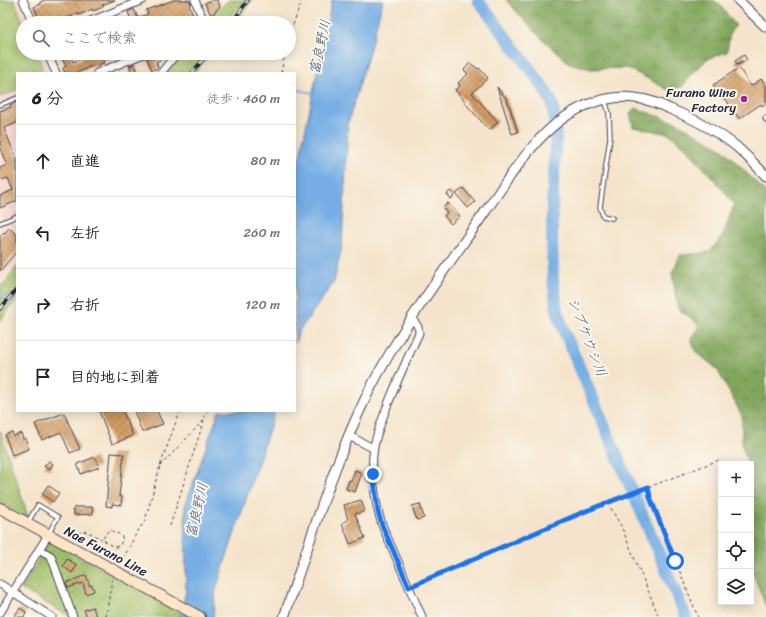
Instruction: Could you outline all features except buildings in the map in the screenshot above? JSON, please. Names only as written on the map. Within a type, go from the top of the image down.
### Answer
[{"type":"main road","name":"Nae Furano Line","points":[[0,508],[200,617]]},
{"type":"street","points":[[23,0],[30,16]]},
{"type":"street","points":[[103,16],[143,0]]},
{"type":"street","points":[[195,0],[202,16]]},
{"type":"street","points":[[738,0],[766,26]]},
{"type":"street","points":[[50,60],[56,72]]},
{"type":"street","points":[[100,72],[129,60]]},
{"type":"street","points":[[162,72],[171,60]]},
{"type":"street","points":[[284,617],[333,473],[348,436],[393,347],[411,318],[526,154],[546,132],[576,110],[588,105],[605,100],[626,97],[635,98],[652,102],[680,113],[706,126],[747,156],[766,176]]},
{"type":"street","points":[[411,318],[419,328],[418,333],[376,437],[373,448],[373,474],[378,512],[382,525],[422,617]]},
{"type":"street","points":[[348,436],[373,448]]},
{"type":"street","points":[[0,613],[48,535]]},
{"type":"street","points":[[39,549],[51,556],[73,617]]},
{"type":"street","points":[[0,584],[52,617]]},
{"type":"lane","points":[[0,105],[16,98]]},
{"type":"lane","points":[[605,100],[610,113],[610,138],[600,207],[603,216],[612,218]]},
{"type":"lane","points":[[0,223],[16,216]]},
{"type":"lane","points":[[28,523],[38,505],[58,517],[48,535]]},
{"type":"path","points":[[296,17],[302,0]]},
{"type":"path","points":[[281,72],[284,60]]},
{"type":"path","points":[[106,617],[114,570],[145,521],[160,466],[180,412]]},
{"type":"path","points":[[170,526],[207,412]]},
{"type":"path","points":[[160,466],[204,420]]},
{"type":"path","points":[[409,587],[586,511],[719,460]]},
{"type":"path","points":[[648,487],[650,497],[698,617]]},
{"type":"path","points":[[607,503],[614,512],[621,526],[659,617]]},
{"type":"path","points":[[92,550],[96,547],[100,547],[106,550],[107,554],[110,554],[120,545],[123,539],[121,535],[110,530],[106,533],[103,539]]},
{"type":"path","points":[[72,540],[82,531],[103,539],[108,544],[116,547]]},
{"type":"shaded area","points":[[0,0],[18,0],[25,16],[16,16],[16,60],[44,60],[49,72],[16,72],[16,260],[0,280]]},
{"type":"green space","points":[[0,0],[14,0],[20,16],[16,16],[16,60],[39,60],[42,67],[40,72],[16,72],[16,90],[0,97]]},
{"type":"green space","points":[[229,0],[252,0],[240,16],[210,16]]},
{"type":"green space","points":[[506,0],[713,0],[719,4],[736,26],[730,32],[727,52],[707,59],[682,87],[668,90],[627,68],[591,69],[569,63],[539,36]]},
{"type":"green space","points":[[171,60],[205,60],[196,72],[162,72]]},
{"type":"green space","points":[[635,108],[678,123],[723,149],[766,192],[766,607],[754,576],[754,461],[747,461],[742,446],[742,416],[717,369],[695,351],[691,338],[699,326],[690,317],[678,309],[672,274],[680,255],[710,252],[723,235],[734,205],[724,191],[685,147],[669,134],[633,127],[630,113]]},
{"type":"green space","points":[[16,267],[16,300],[0,321],[0,285],[2,286]]},
{"type":"green space","points":[[0,430],[29,519],[0,503]]},
{"type":"green space","points":[[50,540],[187,617],[71,617],[21,589]]},
{"type":"water","points":[[332,0],[383,0],[348,123],[342,246],[334,282],[299,331],[296,340],[296,175]]},
{"type":"water","name":"富良野川","points":[[219,412],[275,412],[216,589],[213,617],[180,617],[186,591],[185,506]]},
{"type":"waterway","name":"シブケウシ川","points":[[478,0],[539,81],[552,102],[556,136],[552,206],[553,280],[557,310],[564,331],[686,617]]},
{"type":"waterway","points":[[296,89],[313,93]]},
{"type":"waterway","points":[[0,295],[16,300]]},
{"type":"railway","points":[[237,16],[248,0]]},
{"type":"railway","points":[[193,72],[202,60]]},
{"type":"railway","points":[[0,309],[16,290]]},
{"type":"place","name":"Furano Wine Factory","points":[[744,99]]},
{"type":"route","points":[[373,474],[375,498],[382,525],[409,587],[586,511],[648,487],[650,497],[675,561]]}]
